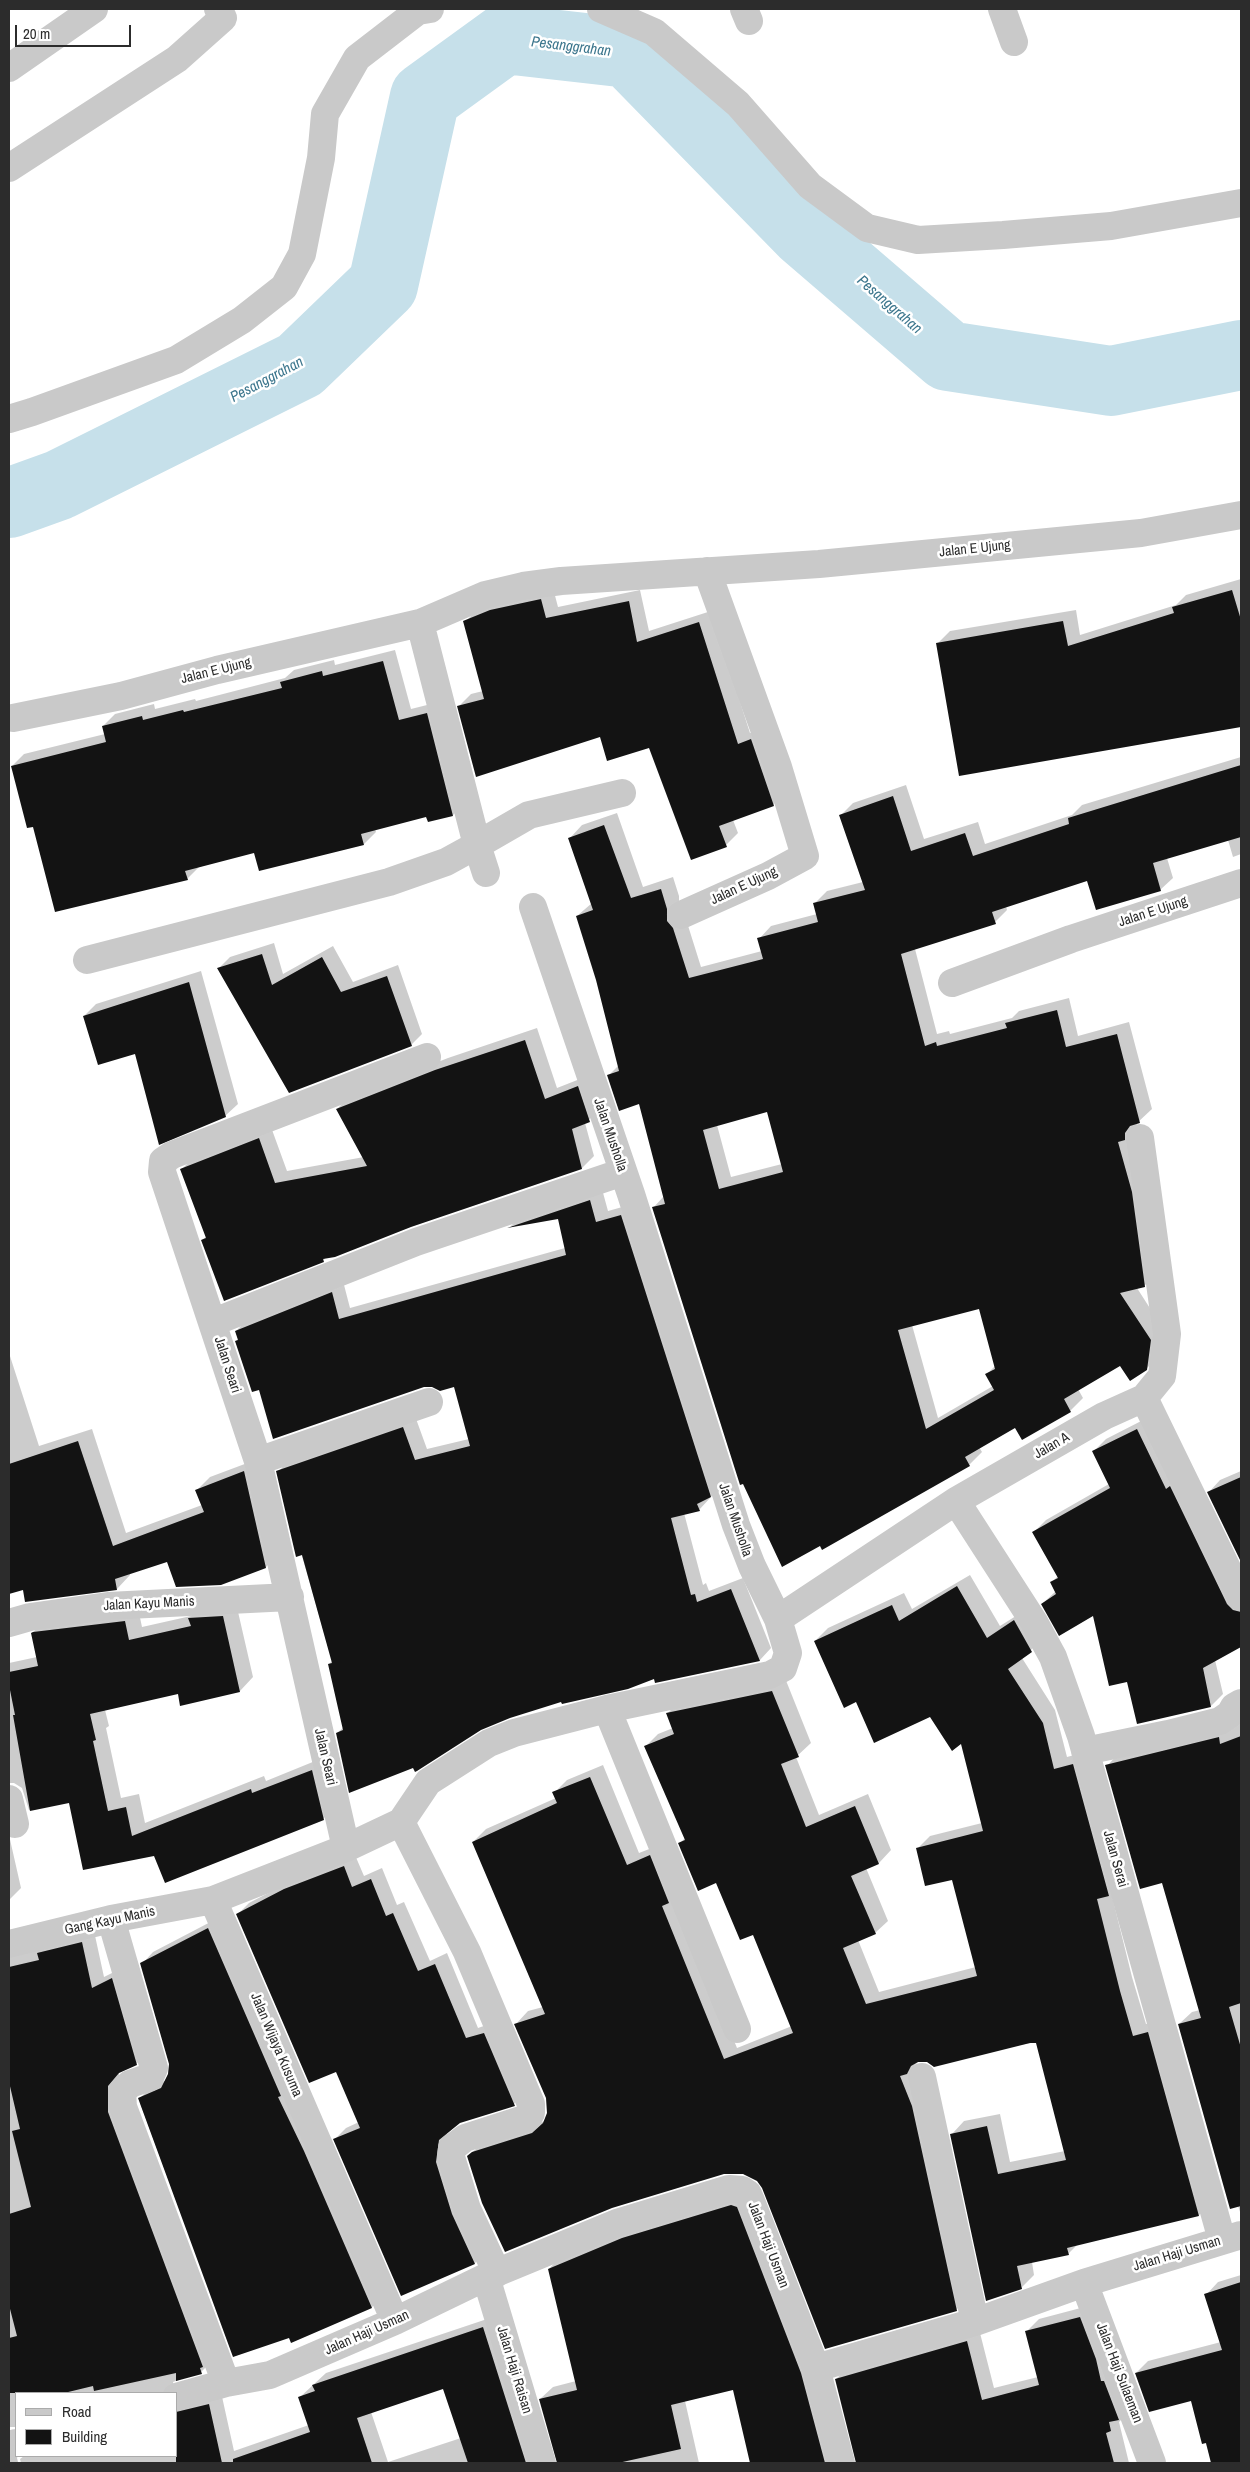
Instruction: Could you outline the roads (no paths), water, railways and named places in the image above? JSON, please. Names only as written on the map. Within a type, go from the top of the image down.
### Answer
[{"type":"street","points":[[9,68],[94,9]]},
{"type":"street","points":[[9,419],[176,360],[242,320],[284,287],[302,254],[321,158],[325,114],[357,58],[418,11],[430,9]]},
{"type":"street","points":[[601,9],[654,32],[738,104],[810,186],[867,228],[918,240],[1003,235],[1111,226],[1241,203]]},
{"type":"street","points":[[1002,9],[1014,42]]},
{"type":"street","points":[[9,168],[177,59],[225,12]]},
{"type":"street","name":"Jalan E Ujung","points":[[13,718],[121,696],[217,670],[420,623],[485,595],[523,586],[561,581],[819,564],[1141,532],[1241,515]]},
{"type":"street","name":"Jalan E Ujung","points":[[681,915],[768,876],[805,856],[778,767],[707,571]]},
{"type":"street","points":[[420,623],[477,845],[486,873]]},
{"type":"street","points":[[87,960],[389,882],[446,862],[528,815],[622,793]]},
{"type":"street","name":"Jalan E Ujung","points":[[952,983],[1071,939],[1241,883]]},
{"type":"street","name":"Jalan Musholla","points":[[401,1822],[428,1782],[489,1743],[514,1733],[607,1709],[770,1675],[783,1668],[788,1653],[778,1619],[752,1566],[736,1525],[623,1172],[533,907]]},
{"type":"street","name":"Jalan Seari","points":[[346,1848],[258,1461],[214,1322],[195,1273],[162,1172],[163,1161],[172,1155],[427,1058]]},
{"type":"street","points":[[1140,1138],[1167,1334],[1162,1376],[1144,1398],[1241,1597]]},
{"type":"street","points":[[214,1322],[416,1242],[623,1172]]},
{"type":"street","name":"Jalan A","points":[[778,1619],[956,1501],[1104,1416],[1144,1398]]},
{"type":"street","points":[[258,1461],[429,1402]]},
{"type":"street","name":"Jalan Serai","points":[[956,1501],[1034,1622],[1053,1657],[1085,1751],[1232,2238]]},
{"type":"street","name":"Jalan Kayu Manis","points":[[9,1622],[108,1606],[290,1597]]},
{"type":"street","points":[[1085,1751],[1220,1721],[1230,1714],[1234,1707],[1241,1703]]},
{"type":"street","points":[[607,1709],[737,2028]]},
{"type":"street","points":[[213,1900],[346,1848],[401,1822]]},
{"type":"street","name":"Jalan Haji Raisan","points":[[401,1822],[467,1952],[531,2104],[531,2112],[527,2118],[466,2138],[452,2148],[452,2157],[467,2209],[491,2275],[542,2463]]},
{"type":"street","name":"Gang Kayu Manis","points":[[9,1944],[111,1919],[213,1900]]},
{"type":"street","name":"Jalan Wijaya Kusuma","points":[[213,1900],[395,2322]]},
{"type":"street","points":[[111,1919],[154,2068],[150,2077],[130,2084],[122,2092],[123,2107],[226,2383]]},
{"type":"street","points":[[922,2077],[975,2322]]},
{"type":"street","name":"Jalan Haji Usman","points":[[178,2396],[226,2383],[270,2375],[395,2322],[491,2275],[618,2223],[720,2191],[735,2189],[742,2190],[748,2194],[816,2368],[975,2322],[1084,2283],[1232,2238]]},
{"type":"street","name":"Jalan Haji Sulaeman","points":[[1084,2283],[1152,2463]]},
{"type":"street","points":[[816,2368],[841,2463]]},
{"type":"lane","points":[[9,2459],[10,2463]]},
{"type":"waterway","name":"Pesanggrahan","points":[[9,503],[59,485],[300,365],[383,285],[425,97],[505,39],[629,53],[805,233],[948,356],[1111,381],[1241,355]]}]
